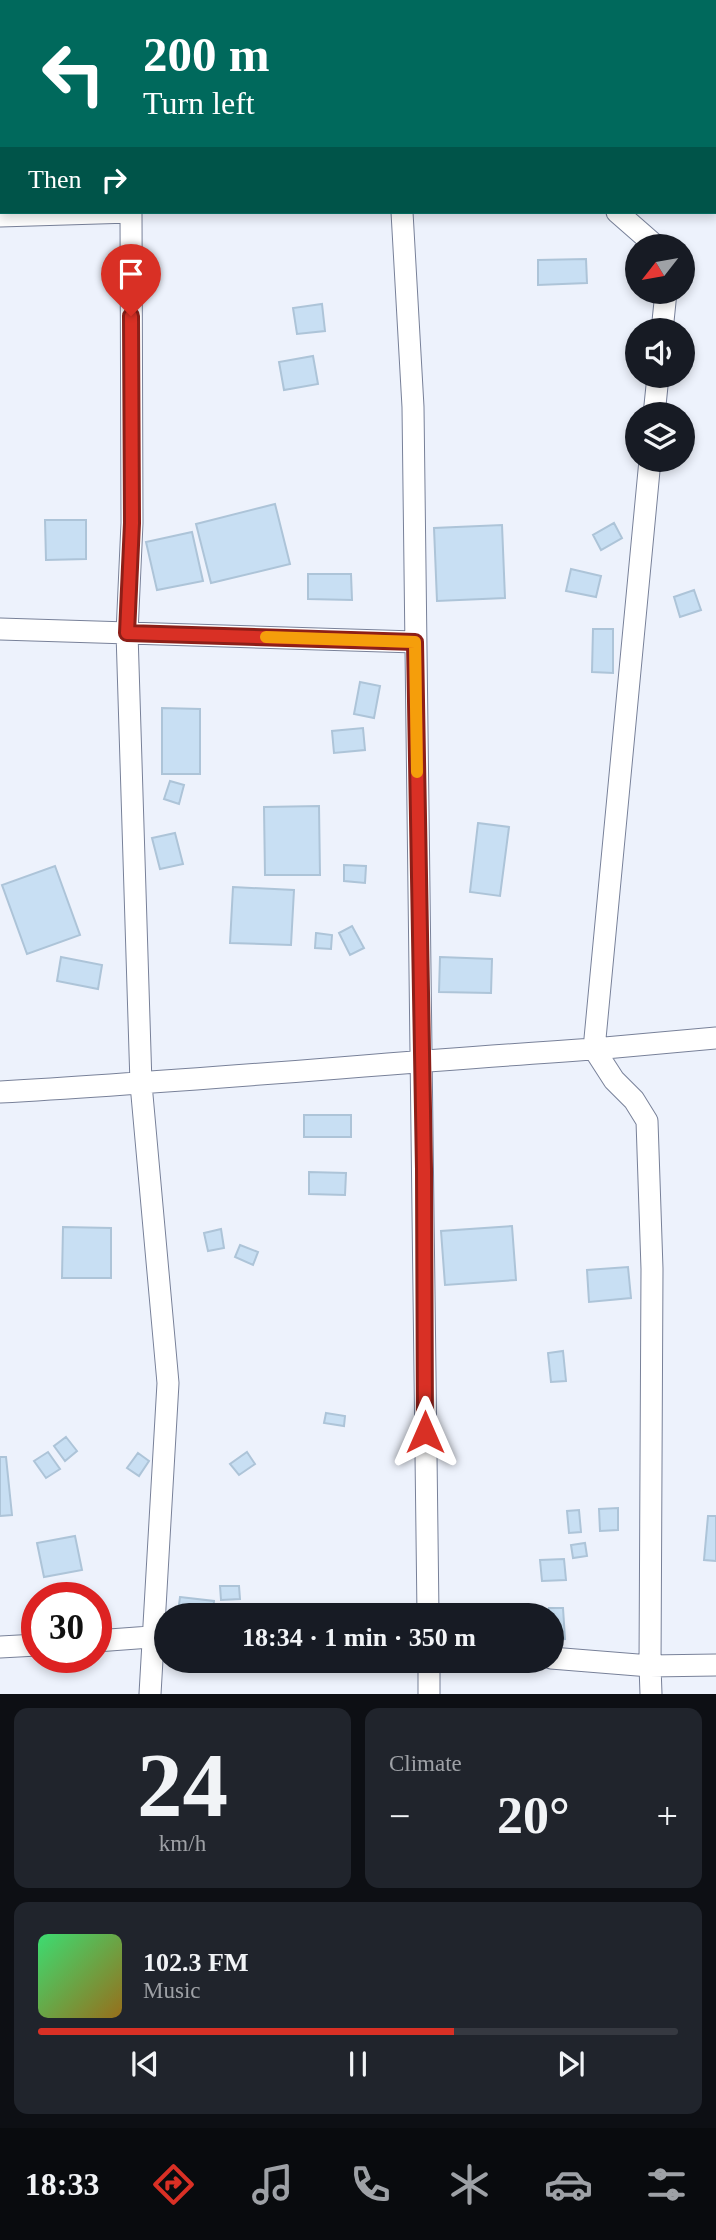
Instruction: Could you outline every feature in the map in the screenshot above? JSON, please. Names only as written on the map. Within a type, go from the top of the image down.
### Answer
[{"type":"street","points":[[0,216],[66,214]]},
{"type":"street","points":[[131,214],[132,523],[127,633],[141,1084],[168,1383],[160,1603]]},
{"type":"street","points":[[402,214],[413,407],[428,1603]]},
{"type":"street","points":[[619,214],[642,234]]},
{"type":"street","points":[[649,472],[594,1049],[614,1080],[634,1100],[647,1121],[652,1269],[651,1694]]},
{"type":"street","points":[[0,629],[415,642]]},
{"type":"street","points":[[0,1092],[141,1084],[716,1038]]},
{"type":"street","points":[[112,1639],[154,1635]]},
{"type":"street","points":[[0,1647],[21,1645]]},
{"type":"street","points":[[564,1659],[650,1666],[716,1665]]},
{"type":"street","points":[[150,1694],[154,1668]]},
{"type":"street","points":[[429,1673],[429,1694]]},
{"type":"building","points":[[586,259],[587,283],[538,285],[538,260]]},
{"type":"building","points":[[322,304],[325,331],[297,334],[293,308]]},
{"type":"building","points":[[313,356],[318,384],[284,390],[279,362]]},
{"type":"building","points":[[275,504],[290,564],[211,583],[196,524]]},
{"type":"building","points":[[45,520],[86,520],[86,559],[46,560]]},
{"type":"building","points":[[614,523],[622,538],[601,550],[593,535]]},
{"type":"building","points":[[502,525],[505,598],[437,601],[434,528]]},
{"type":"building","points":[[192,532],[203,581],[157,590],[146,542]]},
{"type":"building","points":[[571,569],[601,576],[596,597],[566,591]]},
{"type":"building","points":[[308,574],[351,574],[352,600],[308,599]]},
{"type":"building","points":[[694,590],[701,610],[680,617],[674,597]]},
{"type":"building","points":[[593,629],[613,629],[613,673],[592,672]]},
{"type":"building","points":[[360,682],[380,686],[374,718],[354,714]]},
{"type":"building","points":[[162,708],[200,709],[200,774],[162,774]]},
{"type":"building","points":[[363,728],[365,750],[334,753],[332,731]]},
{"type":"building","points":[[170,781],[184,785],[179,804],[164,799]]},
{"type":"building","points":[[319,806],[320,875],[265,875],[264,807]]},
{"type":"building","points":[[478,823],[509,827],[500,896],[470,892]]},
{"type":"building","points":[[175,833],[183,864],[160,869],[152,838]]},
{"type":"building","points":[[344,865],[366,866],[365,883],[344,881]]},
{"type":"building","points":[[55,866],[80,935],[27,954],[2,885]]},
{"type":"building","points":[[233,887],[294,890],[291,945],[230,943]]},
{"type":"building","points":[[352,926],[364,948],[350,955],[339,933]]},
{"type":"building","points":[[316,933],[332,935],[331,949],[315,948]]},
{"type":"building","points":[[61,957],[102,965],[98,989],[57,981]]},
{"type":"building","points":[[440,957],[492,959],[491,993],[439,992]]},
{"type":"building","points":[[304,1115],[351,1115],[351,1137],[304,1137]]},
{"type":"building","points":[[309,1172],[346,1173],[345,1195],[309,1194]]},
{"type":"building","points":[[512,1226],[516,1280],[445,1285],[441,1231]]},
{"type":"building","points":[[63,1227],[111,1228],[111,1278],[62,1278]]},
{"type":"building","points":[[221,1229],[224,1248],[208,1251],[204,1233]]},
{"type":"building","points":[[240,1245],[258,1252],[253,1265],[235,1257]]},
{"type":"building","points":[[628,1267],[631,1298],[589,1302],[587,1270]]},
{"type":"building","points":[[563,1351],[566,1381],[551,1382],[548,1353]]},
{"type":"building","points":[[326,1413],[345,1416],[344,1426],[324,1423]]},
{"type":"building","points":[[66,1437],[77,1451],[65,1461],[54,1446]]},
{"type":"building","points":[[48,1452],[60,1469],[46,1478],[34,1461]]},
{"type":"building","points":[[247,1452],[255,1464],[239,1475],[230,1464]]},
{"type":"building","points":[[138,1453],[149,1461],[139,1476],[127,1468]]},
{"type":"building","points":[[0,1457],[6,1457],[12,1515],[0,1516]]},
{"type":"building","points":[[618,1508],[618,1530],[600,1531],[599,1509]]},
{"type":"building","points":[[579,1510],[581,1532],[569,1533],[567,1511]]},
{"type":"building","points":[[708,1516],[716,1516],[716,1561],[704,1560]]},
{"type":"building","points":[[75,1536],[82,1570],[44,1577],[37,1543]]},
{"type":"building","points":[[585,1543],[587,1556],[573,1558],[571,1545]]},
{"type":"building","points":[[564,1559],[566,1580],[542,1581],[540,1560]]},
{"type":"building","points":[[220,1586],[239,1586],[240,1599],[221,1600]]},
{"type":"building","points":[[180,1597],[214,1601],[214,1603],[179,1603]]},
{"type":"slow traffic","points":[[266,637],[415,642],[417,772]]},
{"type":"route","points":[[131,316],[132,523],[127,633],[415,642],[424,1169],[425,1432]]}]
